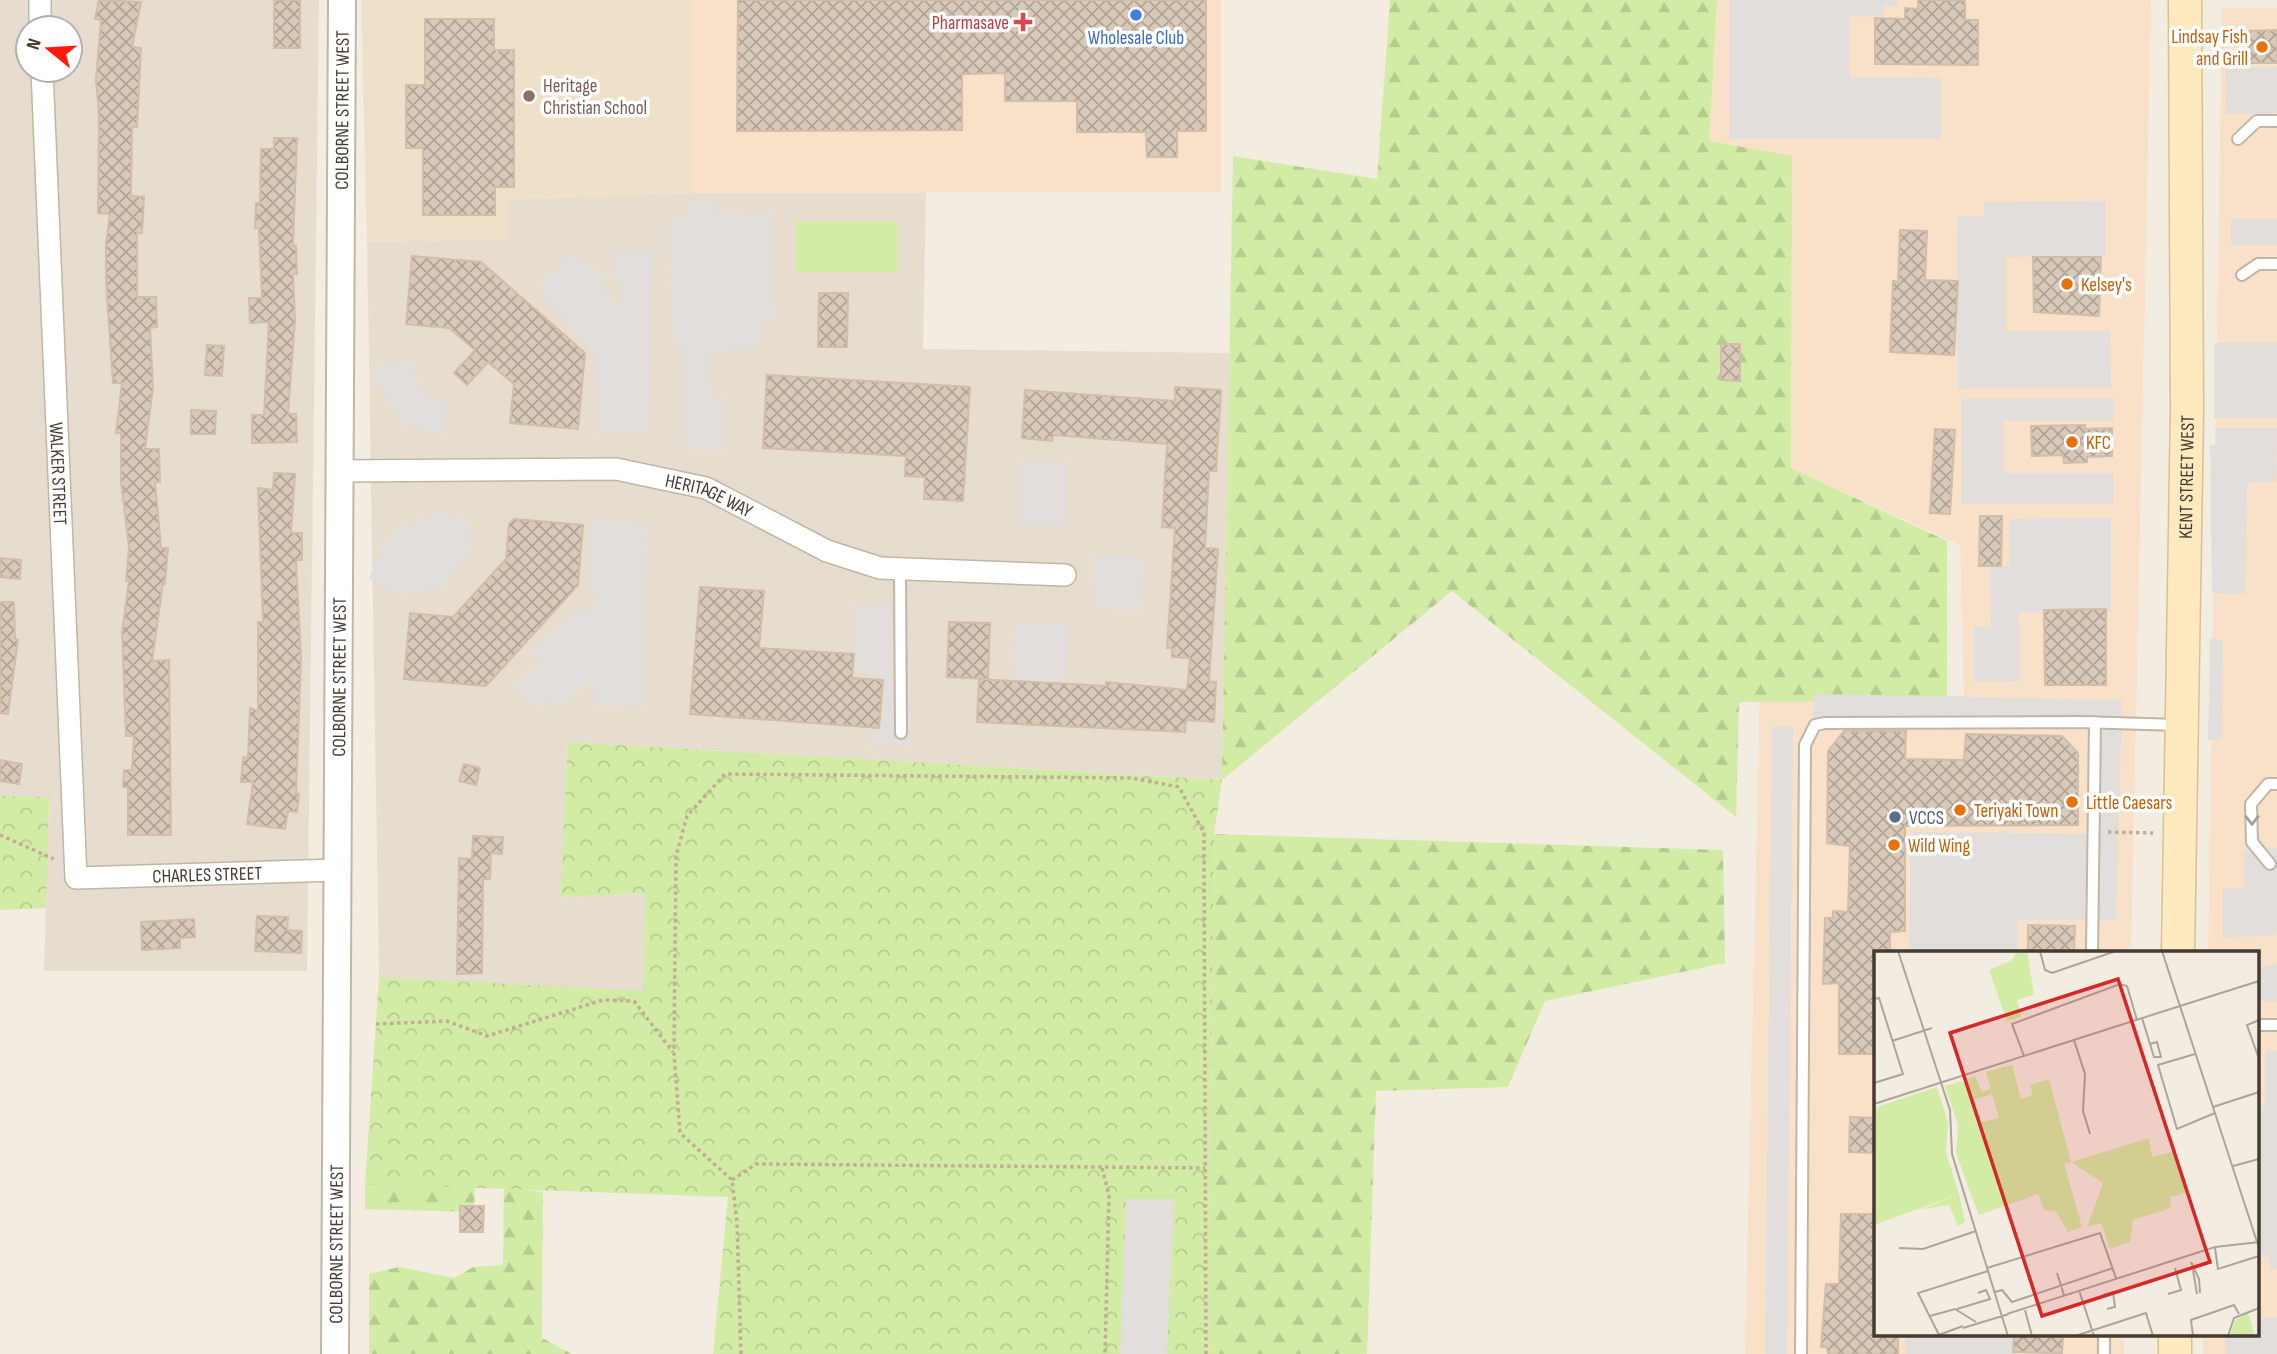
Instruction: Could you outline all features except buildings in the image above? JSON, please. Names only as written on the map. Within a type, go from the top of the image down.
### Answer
[{"type":"main road","name":"KENT STREET WEST","points":[[2178,951],[2188,411],[2185,0]]},
{"type":"main road","points":[[2175,1336],[2175,1354]]},
{"type":"street","name":"COLBORNE STREET WEST","points":[[335,1354],[342,0]]},
{"type":"street","name":"WALKER STREET","points":[[43,84],[76,873]]},
{"type":"street","name":"HERITAGE WAY","points":[[340,471],[615,469],[706,488],[827,551],[880,568],[1065,575]]},
{"type":"street","name":"CHARLES STREET","points":[[76,873],[338,870]]},
{"type":"lane","points":[[2238,139],[2257,121],[2277,121]]},
{"type":"lane","points":[[2242,275],[2258,264],[2277,264]]},
{"type":"lane","points":[[900,569],[901,733]]},
{"type":"lane","points":[[2092,951],[2095,722]]},
{"type":"lane","points":[[1801,1354],[1804,759],[1808,735],[1815,725],[1825,723],[2095,722],[2181,726]]},
{"type":"lane","points":[[2270,863],[2252,842],[2251,803],[2268,784],[2277,784]]},
{"type":"lane","points":[[2104,1336],[2104,1354]]},
{"type":"path","points":[[741,1354],[737,1222],[732,1180],[680,1133],[674,1053],[676,856],[687,816],[725,774],[1132,778],[1179,787],[1204,833],[1206,1354]]},
{"type":"path","points":[[2092,831],[2153,833]]},
{"type":"path","points":[[0,835],[76,873]]},
{"type":"path","points":[[376,1024],[447,1021],[487,1035],[603,1000],[634,1001],[674,1053]]},
{"type":"path","points":[[732,1180],[756,1164],[1206,1168]]},
{"type":"path","points":[[1101,1167],[1109,1195],[1105,1354]]},
{"type":"shaded area","points":[[0,0],[319,0],[307,971],[44,971],[49,798],[0,796]]},
{"type":"shaded area","name":"Heritage Christian School","points":[[361,0],[694,0],[694,193],[507,200],[507,239],[367,242]]},
{"type":"shaded area","points":[[694,0],[1221,0],[1221,192],[694,193]]},
{"type":"shaded area","points":[[1717,0],[2151,0],[2131,951],[1874,951],[1874,1336],[2124,1336],[2124,1354],[1745,1354],[1760,692],[1964,696],[1960,545],[1791,468],[1792,157],[1709,141]]},
{"type":"shaded area","points":[[1729,0],[1898,0],[1898,6],[1884,6],[1884,16],[1850,17],[1850,77],[1941,78],[1941,139],[1729,139]]},
{"type":"shaded area","points":[[2222,8],[2277,8],[2277,1354],[2203,1354],[2203,1336],[2260,1336],[2260,951],[2208,951]]},
{"type":"shaded area","points":[[2277,67],[2277,113],[2226,114],[2225,68]]},
{"type":"shaded area","points":[[694,193],[926,193],[923,349],[1230,353],[1222,780],[568,742],[560,897],[646,893],[644,992],[379,977],[367,242],[507,239],[506,200]]},
{"type":"shaded area","points":[[714,199],[715,215],[772,213],[775,319],[759,319],[760,349],[709,351],[711,397],[723,397],[724,449],[686,450],[682,344],[673,344],[669,217],[689,216],[689,200]]},
{"type":"shaded area","points":[[2105,201],[2105,256],[2006,257],[2006,331],[2110,331],[2111,388],[1958,389],[1957,216],[1984,216],[1984,202]]},
{"type":"shaded area","points":[[2231,219],[2277,219],[2277,245],[2231,245]]},
{"type":"shaded area","points":[[612,251],[653,251],[650,434],[596,434],[594,354],[538,289],[570,253],[607,279],[604,295],[622,309],[622,279],[615,280]]},
{"type":"shaded area","points":[[2214,343],[2277,343],[2277,418],[2214,418]]},
{"type":"shaded area","points":[[407,359],[424,393],[447,401],[444,434],[403,425],[371,370]]},
{"type":"shaded area","points":[[1961,399],[2114,399],[2114,421],[2003,421],[2004,473],[2113,473],[2113,504],[1961,504]]},
{"type":"shaded area","points":[[2215,428],[2277,428],[2276,481],[2247,483],[2245,594],[2212,593],[2210,445],[2216,445]]},
{"type":"shaded area","points":[[1019,461],[1067,462],[1067,526],[1019,525]]},
{"type":"shaded area","points":[[438,512],[470,523],[471,551],[441,588],[399,594],[369,578],[382,548],[403,527]]},
{"type":"shaded area","points":[[2111,518],[2111,612],[2019,613],[2020,681],[1974,682],[1974,627],[1991,627],[1990,567],[2010,566],[2010,519]]},
{"type":"shaded area","points":[[589,519],[647,523],[645,707],[594,705],[593,677],[556,710],[546,699],[536,708],[516,687],[541,663],[532,651],[583,608],[598,615],[600,595],[589,598]]},
{"type":"shaded area","points":[[1095,555],[1143,557],[1142,610],[1094,608]]},
{"type":"shaded area","points":[[852,605],[910,605],[911,746],[869,746],[868,671],[853,670]]},
{"type":"shaded area","points":[[1015,624],[1069,625],[1068,684],[1014,682]]},
{"type":"shaded area","points":[[2210,639],[2223,640],[2222,740],[2208,740]]},
{"type":"shaded area","points":[[1814,694],[2122,700],[2116,920],[2018,920],[2018,951],[1909,951],[1911,832],[2091,834],[2094,727],[1813,726]]},
{"type":"shaded area","points":[[1772,727],[1793,727],[1787,1354],[1765,1354]]},
{"type":"shaded area","points":[[2277,848],[2277,931],[2274,935],[2223,938],[2223,889],[2244,888],[2243,850]]},
{"type":"shaded area","points":[[2277,964],[2277,1001],[2260,1001],[2260,967]]},
{"type":"shaded area","points":[[2266,1051],[2277,1051],[2277,1269],[2270,1269],[2269,1257],[2260,1257],[2260,1107],[2266,1106]]},
{"type":"shaded area","points":[[1126,1199],[1174,1199],[1167,1354],[1120,1354]]},
{"type":"shaded area","points":[[2277,1317],[2277,1354],[2226,1354],[2226,1336],[2260,1336],[2260,1318]]},
{"type":"shaded area","points":[[1906,1336],[2015,1336],[2015,1354],[1906,1354]]},
{"type":"green space","points":[[1390,0],[1717,0],[1709,141],[1792,156],[1791,468],[1947,541],[1947,700],[1739,702],[1736,817],[1452,591],[1222,780],[1233,156],[1377,179]]},
{"type":"green space","points":[[795,221],[898,221],[898,272],[795,272]]},
{"type":"green space","points":[[568,742],[1222,780],[1214,834],[1208,1354],[713,1354],[728,1197],[365,1184],[379,977],[644,991],[645,893],[560,897]]},
{"type":"green space","points":[[0,796],[49,797],[46,908],[0,910]]},
{"type":"green space","points":[[1214,834],[1723,850],[1725,963],[1545,1001],[1508,1087],[1376,1091],[1367,1354],[1208,1354]]},
{"type":"green space","points":[[365,1184],[475,1187],[474,1212],[365,1209]]},
{"type":"green space","points":[[504,1187],[543,1192],[542,1338],[572,1354],[369,1354],[369,1274],[399,1267],[455,1278],[473,1267],[503,1265]]},
{"type":"place","name":"Wholesale Club","points":[[1136,15]]},
{"type":"place","name":"Pharmasave","points":[[1023,22]]},
{"type":"place","name":"Lindsay Fish and Grill","points":[[2262,47]]},
{"type":"place","name":"Heritage Christian School","points":[[529,96]]},
{"type":"place","name":"Kelsey's","points":[[2067,284]]},
{"type":"place","name":"KFC","points":[[2072,442]]},
{"type":"place","name":"Little Caesars","points":[[2072,802]]},
{"type":"place","name":"Teriyaki Town","points":[[1960,810]]},
{"type":"place","name":"VCCS","points":[[1895,817]]},
{"type":"place","name":"Wild Wing","points":[[1894,845]]}]
